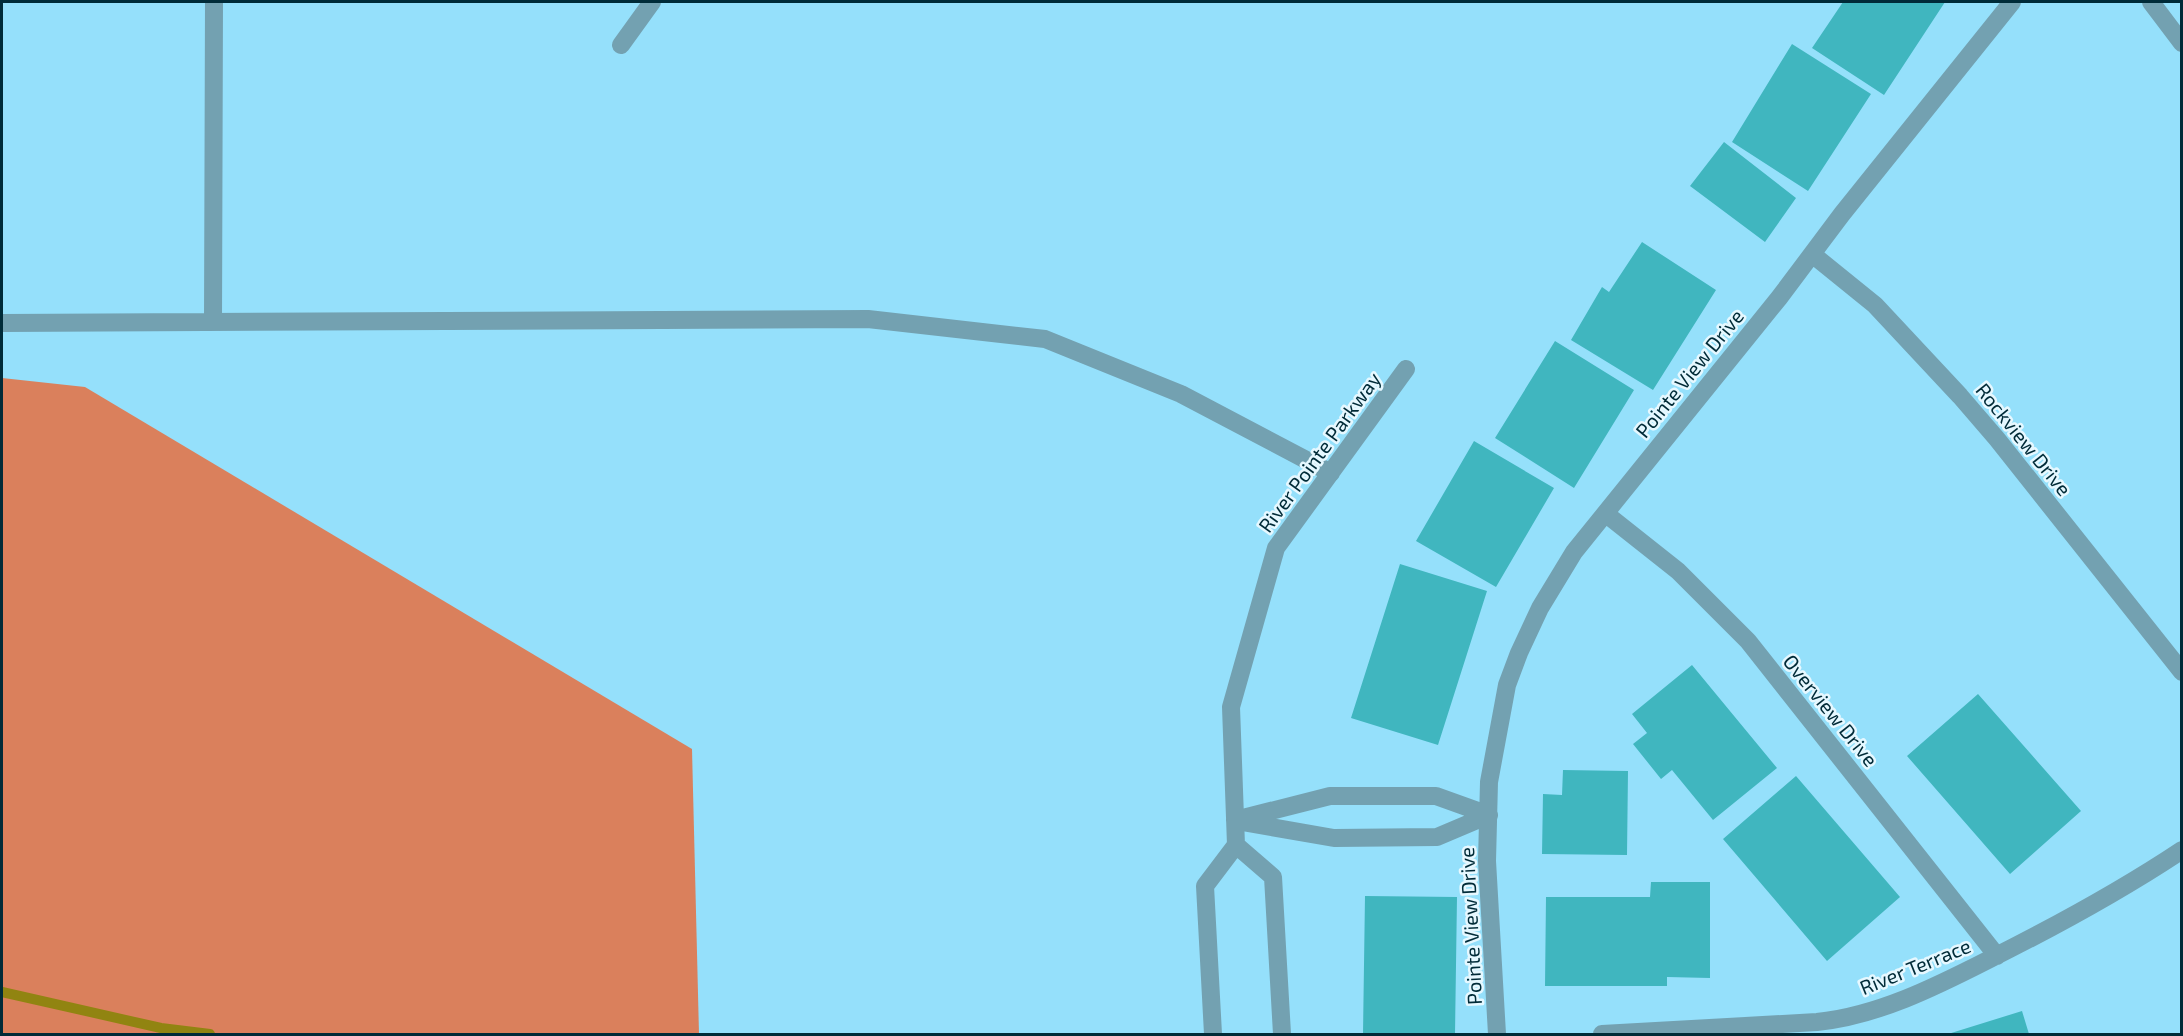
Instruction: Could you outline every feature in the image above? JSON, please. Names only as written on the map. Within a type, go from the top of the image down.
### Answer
[{"type":"street","points":[[213,322],[214,2]]},
{"type":"street","points":[[621,45],[652,2]]},
{"type":"street","name":"Pointe View Drive","points":[[1497,1035],[1487,861],[1489,782],[1507,685],[1540,608],[1574,552],[2012,2]]},
{"type":"street","points":[[2151,2],[2181,43]]},
{"type":"street","name":"Rockview Drive","points":[[1812,254],[1875,305],[1960,396],[1997,439],[2181,672]]},
{"type":"street","points":[[2,323],[868,319],[1045,339],[1181,394],[1331,473]]},
{"type":"street","name":"River Pointe Parkway","points":[[1236,845],[1231,707],[1276,548],[1406,369]]},
{"type":"street","name":"Overview Drive","points":[[1605,514],[1678,571],[1748,641],[1997,956]]},
{"type":"street","points":[[1235,820],[1330,796],[1436,796],[1489,815]]},
{"type":"street","name":"Pointe View Drive","points":[[1235,820],[1334,838],[1437,837],[1489,815]]},
{"type":"street","points":[[1213,1035],[1205,886],[1236,845],[1273,877],[1282,1035]]},
{"type":"street","name":"River Terrace","points":[[1602,1035],[1835,1020],[1906,998],[1997,956],[2092,906],[2181,850]]},
{"type":"shaded area","points":[[2,378],[85,387],[692,749],[699,1034],[2,1034]]},
{"type":"building","points":[[1843,2],[1945,2],[1884,95],[1812,48]]},
{"type":"building","points":[[1792,44],[1871,94],[1808,191],[1732,142]]},
{"type":"building","points":[[1724,142],[1796,198],[1765,242],[1690,186]]},
{"type":"building","points":[[1642,242],[1716,290],[1653,390],[1571,340],[1602,287],[1609,292]]},
{"type":"building","points":[[1555,341],[1634,390],[1574,488],[1495,438]]},
{"type":"building","points":[[1474,441],[1554,488],[1496,587],[1416,541]]},
{"type":"building","points":[[1400,564],[1487,591],[1438,745],[1351,718]]},
{"type":"building","points":[[1692,665],[1777,768],[1713,820],[1672,770],[1661,779],[1633,744],[1647,733],[1632,714]]},
{"type":"building","points":[[1978,694],[2081,811],[2010,874],[1907,756]]},
{"type":"building","points":[[1563,770],[1628,771],[1627,855],[1542,854],[1543,794],[1562,795]]},
{"type":"building","points":[[1796,776],[1900,897],[1827,961],[1723,839]]},
{"type":"building","points":[[1651,882],[1710,882],[1710,978],[1667,977],[1667,986],[1545,986],[1546,897],[1650,897]]},
{"type":"building","points":[[1365,896],[1457,897],[1455,1034],[1363,1034]]},
{"type":"building","points":[[2022,1011],[2029,1034],[1948,1034]]},
{"type":"waterway","points":[[2,992],[161,1028],[210,1034]]}]
